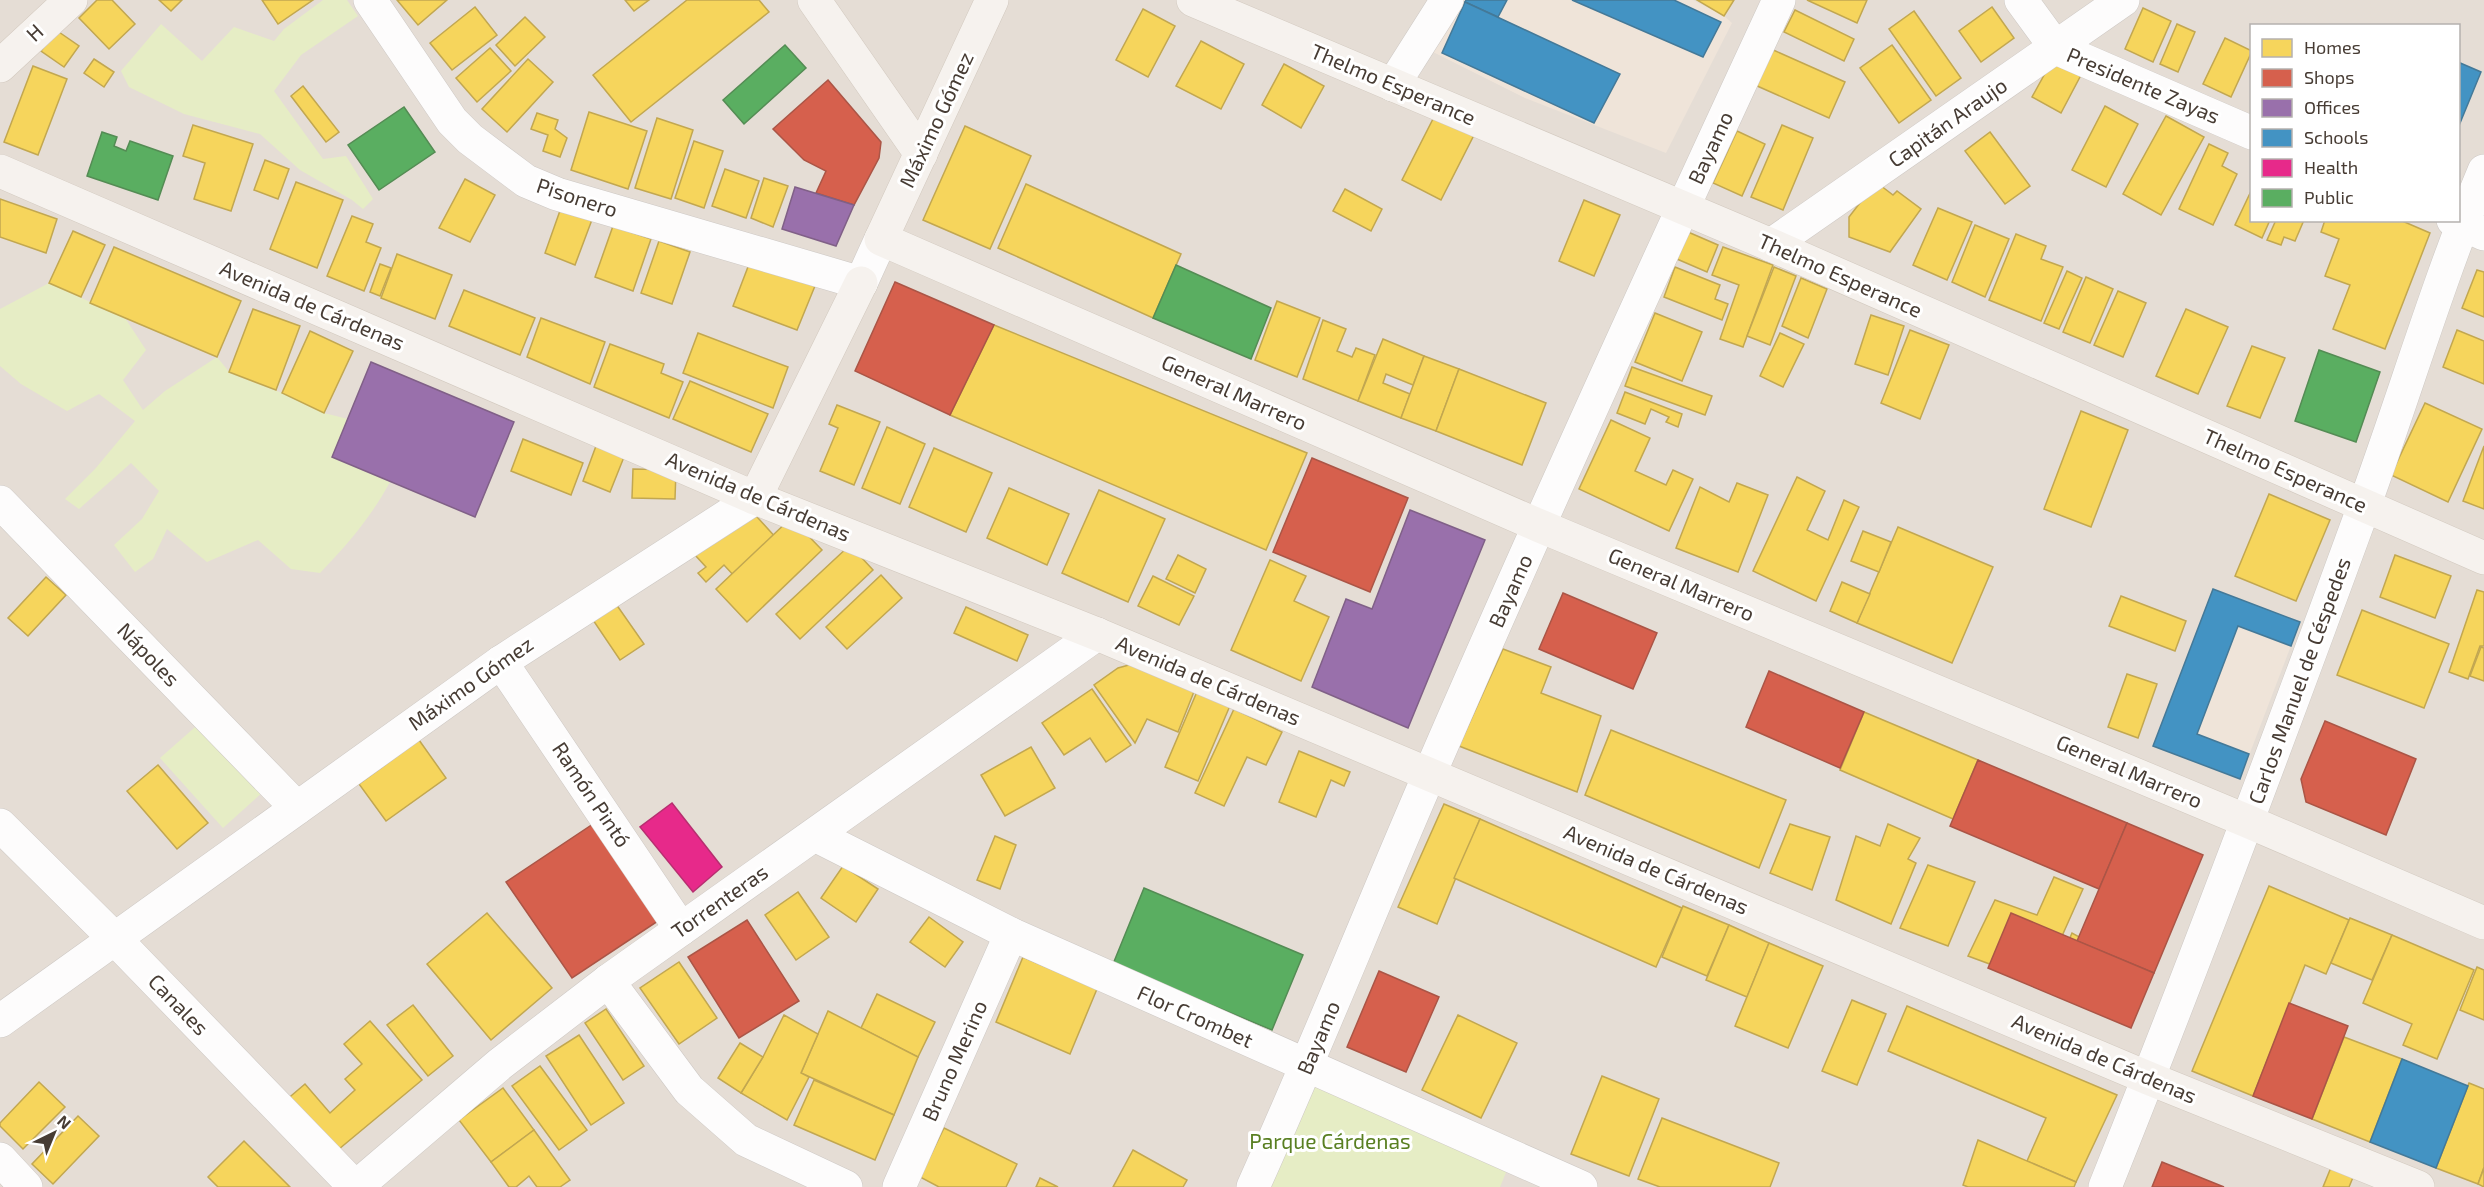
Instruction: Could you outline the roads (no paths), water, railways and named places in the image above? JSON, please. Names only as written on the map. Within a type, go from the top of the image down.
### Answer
[{"type":"main road","name":"H","points":[[0,66],[70,0]]},
{"type":"main road","points":[[814,0],[921,154]]},
{"type":"main road","name":"Máximo Gómez","points":[[881,239],[992,0]]},
{"type":"main road","name":"Thelmo Esperance","points":[[1193,0],[1771,245],[2484,558]]},
{"type":"main road","name":"Avenida de Cárdenas","points":[[0,171],[755,498],[1097,634],[2148,1078],[2418,1187]]},
{"type":"main road","name":"General Marrero","points":[[881,239],[1540,526],[2247,821],[2484,923]]},
{"type":"main road","points":[[755,498],[861,283]]},
{"type":"street","name":"Pisonero","points":[[370,0],[452,121],[494,160],[526,181],[557,194],[861,283]]},
{"type":"street","points":[[1393,85],[1446,0]]},
{"type":"street","name":"Bayamo","points":[[1253,1187],[1307,1067],[1429,774],[1779,0]]},
{"type":"street","name":"Presidente Zayas","points":[[2021,0],[2056,48],[2250,132]]},
{"type":"street","name":"Capitán Araujo","points":[[1771,245],[2123,0]]},
{"type":"street","name":"Carlos Manuel de Céspedes","points":[[2105,1187],[2247,821],[2364,506],[2484,171]]},
{"type":"street","points":[[861,283],[881,239]]},
{"type":"street","name":"Máximo Gómez","points":[[0,1022],[501,662],[755,498]]},
{"type":"street","name":"Nápoles","points":[[0,502],[297,808]]},
{"type":"street","name":"Torrenteras","points":[[355,1187],[500,1064],[608,981],[1097,634]]},
{"type":"street","name":"Ramón Pintó","points":[[501,662],[681,929]]},
{"type":"street","name":"Canales","points":[[0,825],[115,939],[355,1187]]},
{"type":"street","name":"Flor Crombet","points":[[815,835],[1011,934],[1307,1067],[1525,1176],[1581,1187]]},
{"type":"street","name":"Bruno Merino","points":[[899,1187],[1011,934]]},
{"type":"street","points":[[608,981],[688,1090],[746,1140],[846,1187]]},
{"type":"street","points":[[0,1159],[26,1187]]},
{"type":"park label","name":"Parque Cárdenas","points":[[1330,1142]]}]
